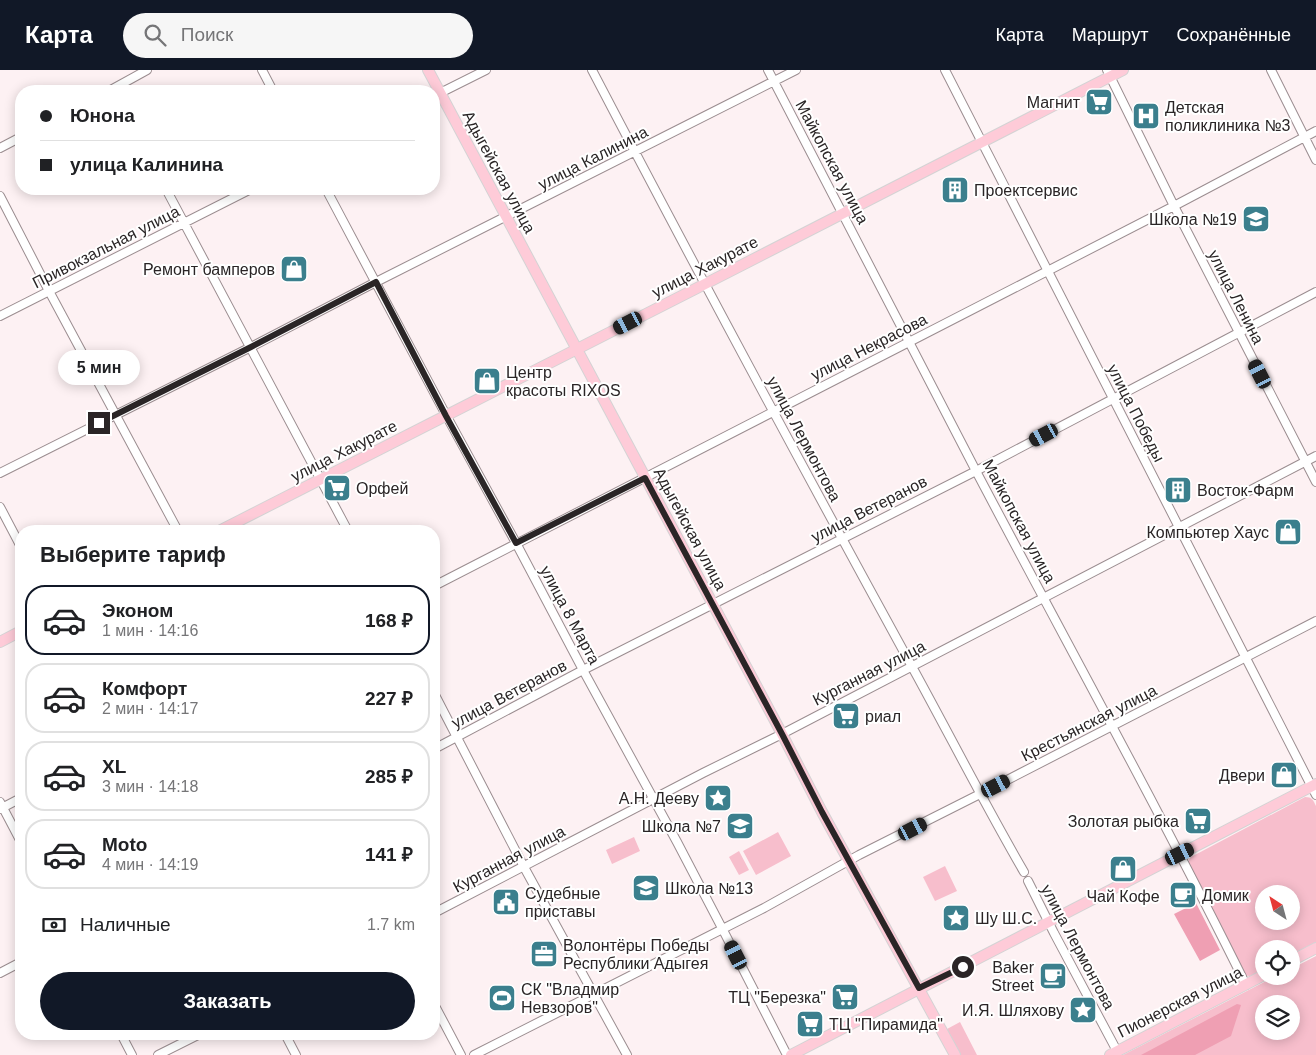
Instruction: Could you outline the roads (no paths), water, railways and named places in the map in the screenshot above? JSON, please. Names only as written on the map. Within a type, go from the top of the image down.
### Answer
[{"type":"main road","name":"Адыгейская улица","points":[[428,70],[434,85]]},
{"type":"main road","name":"улица Хакурате","points":[[231,525],[983,142],[1109,73],[1123,70]]},
{"type":"main road","name":"Адыгейская улица","points":[[440,99],[506,217],[818,804],[955,1055]]},
{"type":"main road","points":[[0,642],[15,634]]},
{"type":"main road","points":[[792,1055],[1180,854],[1315,788]]},
{"type":"main road","points":[[1300,956],[1316,948]]},
{"type":"main road","name":"Пионерская улица","points":[[1114,1053],[1255,980]]},
{"type":"street","points":[[262,70],[270,85]]},
{"type":"street","points":[[440,93],[486,70]]},
{"type":"street","name":"улица Лермонтова","points":[[592,70],[773,412],[1024,872]]},
{"type":"street","name":"Майкопская улица","points":[[768,70],[976,471],[1180,854],[1246,985]]},
{"type":"street","name":"улица Калинина","points":[[0,473],[796,70]]},
{"type":"street","name":"улица Победы","points":[[945,70],[1315,788]]},
{"type":"street","points":[[1271,70],[1316,160]]},
{"type":"street","points":[[121,85],[141,71]]},
{"type":"street","name":"улица Ленина","points":[[1109,73],[1174,206],[1316,482]]},
{"type":"street","name":"улица Некрасова","points":[[440,583],[1174,206],[1316,131]]},
{"type":"street","points":[[0,148],[15,140]]},
{"type":"street","points":[[169,195],[345,525]]},
{"type":"street","name":"Привокзальная улица","points":[[0,316],[238,195]]},
{"type":"street","name":"улица 8 Марта","points":[[329,195],[723,930],[787,1055]]},
{"type":"street","points":[[0,196],[175,525]]},
{"type":"street","name":"улица Ветеранов","points":[[440,746],[583,670],[976,471],[1316,292]]},
{"type":"street","name":"Курганная улица","points":[[440,910],[1316,456]]},
{"type":"street","points":[[0,507],[15,536]]},
{"type":"street","name":"Крестьянская улица","points":[[474,1055],[723,930],[849,860],[1316,620]]},
{"type":"street","points":[[440,704],[524,867],[627,1055]]},
{"type":"street","points":[[15,801],[1,807],[15,832]]},
{"type":"street","name":"улица Лермонтова","points":[[1028,881],[1114,1053]]},
{"type":"street","points":[[0,973],[15,965]]},
{"type":"street","points":[[440,1015],[461,1055]]},
{"type":"street","points":[[124,1040],[132,1055]]},
{"type":"street","points":[[158,1055],[188,1040]]},
{"type":"street","points":[[288,1040],[296,1055]]},
{"type":"place","name":"Магнит","points":[[1099,102]]},
{"type":"place","name":"Детская поликлиника №3","points":[[1146,116]]},
{"type":"place","name":"Проектсервис","points":[[955,190]]},
{"type":"place","name":"Школа №19","points":[[1256,219]]},
{"type":"place","name":"Ремонт бамперов","points":[[294,269]]},
{"type":"place","name":"Центр красоты RIXOS","points":[[487,381]]},
{"type":"place","name":"Орфей","points":[[337,488]]},
{"type":"place","name":"Восток-Фарм","points":[[1178,490]]},
{"type":"place","name":"Компьютер Хаус","points":[[1288,532]]},
{"type":"place","name":"риал","points":[[846,716]]},
{"type":"place","name":"Двери","points":[[1284,775]]},
{"type":"place","name":"А.Н. Дееву","points":[[718,798]]},
{"type":"place","name":"Золотая рыбка","points":[[1198,821]]},
{"type":"place","name":"Школа №7","points":[[740,826]]},
{"type":"place","name":"Чай Кофе","points":[[1123,869]]},
{"type":"place","name":"Школа №13","points":[[646,888]]},
{"type":"place","name":"Домик","points":[[1183,895]]},
{"type":"place","name":"Судебные приставы","points":[[506,902]]},
{"type":"place","name":"Шу Ш.С.","points":[[956,918]]},
{"type":"place","name":"Волонтёры Победы Республики Адыгея","points":[[544,954]]},
{"type":"place","name":"Baker Street","points":[[1053,976]]},
{"type":"place","name":"ТЦ \"Березка\"","points":[[845,997]]},
{"type":"place","name":"СК \"Владмир Невзоров\"","points":[[502,998]]},
{"type":"place","name":"И.Я. Шляхову","points":[[1083,1010]]},
{"type":"place","name":"ТЦ \"Пирамида\"","points":[[810,1024]]}]
